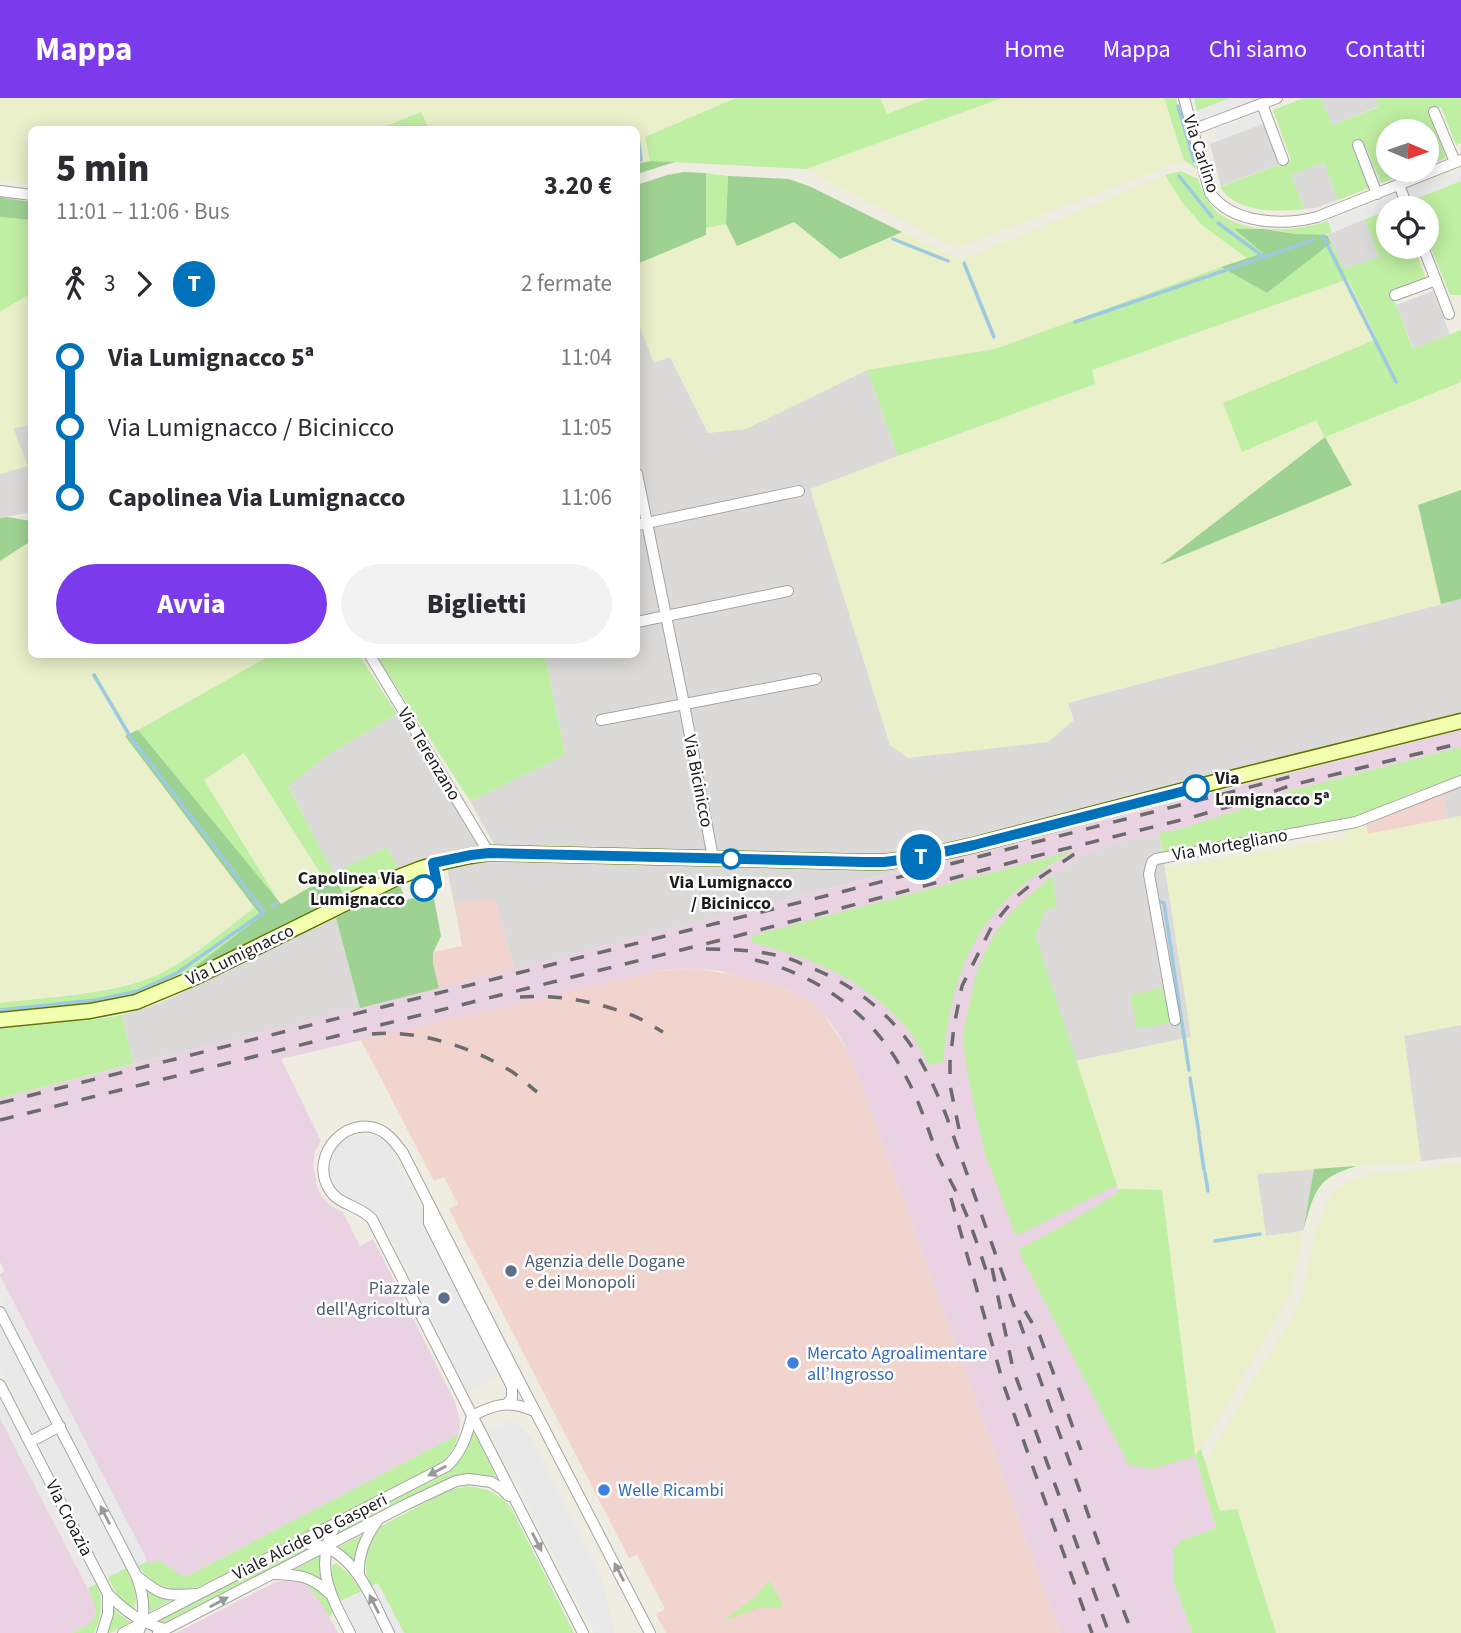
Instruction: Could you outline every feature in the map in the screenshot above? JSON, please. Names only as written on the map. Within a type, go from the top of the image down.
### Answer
[{"type":"main road","name":"Via Lumignacco","points":[[0,1020],[90,1011],[136,1002],[196,978],[401,876],[433,863],[471,855],[489,853],[864,862],[916,858],[1461,721]]},
{"type":"street","name":"Via Carlino","points":[[1184,98],[1210,193],[1219,204],[1247,217],[1275,221],[1311,219],[1458,161]]},
{"type":"street","points":[[1192,130],[1277,98]]},
{"type":"street","points":[[1262,104],[1283,160]]},
{"type":"street","points":[[1434,111],[1458,161]]},
{"type":"street","points":[[1358,145],[1377,194]]},
{"type":"street","points":[[1399,185],[1403,196]]},
{"type":"street","points":[[0,191],[28,194]]},
{"type":"street","points":[[1428,259],[1449,314]]},
{"type":"street","points":[[1395,295],[1436,281]]},
{"type":"street","points":[[642,524],[799,491]]},
{"type":"street","name":"Via Bicinicco","points":[[640,504],[642,524],[684,704],[713,858]]},
{"type":"street","points":[[640,621],[788,591]]},
{"type":"street","name":"Via Terenzano","points":[[371,658],[489,853]]},
{"type":"street","points":[[601,720],[816,679]]},
{"type":"street","name":"Via Mortegliano","points":[[1175,1020],[1149,874],[1152,862],[1156,859],[1356,822],[1461,781]]},
{"type":"street","points":[[583,1633],[372,1219],[362,1210],[334,1196],[329,1190],[323,1168],[325,1157],[336,1138],[346,1131],[368,1128],[384,1132],[403,1153],[650,1633]]},
{"type":"street","points":[[428,1203],[429,1223],[512,1387],[512,1398],[507,1404]]},
{"type":"street","name":"Via Croazia","points":[[0,1312],[136,1575],[142,1590],[143,1622],[138,1633]]},
{"type":"street","name":"Via Croazia","points":[[0,1385],[108,1594],[118,1605],[162,1631]]},
{"type":"street","points":[[472,1416],[493,1406],[507,1404],[535,1411]]},
{"type":"street","name":"Viale Alcide De Gasperi","points":[[123,1633],[447,1466],[462,1448],[472,1416]]},
{"type":"street","points":[[30,1442],[60,1426]]},
{"type":"street","name":"Viale Alcide De Gasperi","points":[[162,1631],[456,1481],[469,1479],[491,1482],[502,1489],[522,1513]]},
{"type":"street","points":[[359,1575],[361,1550],[379,1518]]},
{"type":"street","points":[[336,1524],[326,1547],[325,1564],[330,1594],[350,1633]]},
{"type":"street","points":[[301,1542],[326,1547],[339,1555],[359,1575],[389,1633]]},
{"type":"street","points":[[272,1574],[308,1578],[330,1594]]},
{"type":"street","name":"Via Croazia","points":[[136,1575],[164,1594],[201,1593]]},
{"type":"street","points":[[102,1633],[108,1614],[108,1594]]},
{"type":"shaded area","points":[[1230,98],[1263,98],[1201,122],[1197,111]]},
{"type":"shaded area","points":[[1321,98],[1376,98],[1380,106],[1332,125]]},
{"type":"shaded area","points":[[1261,112],[1265,123],[1217,141],[1213,131]]},
{"type":"shaded area","points":[[1265,123],[1280,164],[1221,186],[1210,144]]},
{"type":"shaded area","points":[[1324,162],[1338,200],[1304,209],[1291,175]]},
{"type":"shaded area","points":[[1461,170],[1461,181],[1422,196],[1410,196],[1408,190],[1429,182],[1439,182],[1439,178]]},
{"type":"shaded area","points":[[1376,202],[1376,215],[1332,232],[1328,221]]},
{"type":"shaded area","points":[[1365,219],[1376,249],[1376,258],[1344,270],[1327,235]]},
{"type":"shaded area","points":[[1433,291],[1450,334],[1414,350],[1396,305]]},
{"type":"shaded area","points":[[640,327],[654,362],[669,357],[746,429],[867,370],[898,456],[811,489],[890,745],[908,758],[1067,703],[1461,599],[1461,715],[946,847],[905,853],[872,854],[495,846],[470,801],[565,755],[546,658],[640,658]]},
{"type":"shaded area","points":[[28,426],[28,513],[0,518],[0,474],[27,465],[13,428]]},
{"type":"shaded area","points":[[397,714],[479,845],[474,850],[399,872],[387,847],[333,874],[288,785],[329,754]]},
{"type":"shaded area","points":[[1461,730],[1461,747],[1293,790],[1176,830],[1111,844],[1085,854],[1053,875],[1056,908],[1046,909],[1035,935],[1118,1189],[1162,1190],[1195,1456],[1216,1528],[1182,1540],[1173,1580],[1192,1633],[1060,1633],[848,1052],[822,1011],[801,996],[780,986],[720,971],[691,968],[662,970],[281,1059],[321,1141],[315,1151],[313,1164],[317,1187],[331,1206],[343,1212],[360,1246],[373,1239],[455,1402],[460,1420],[459,1434],[187,1576],[149,1564],[0,1276],[5,1271],[0,1262],[0,1098]]},
{"type":"shaded area","points":[[1461,784],[1461,816],[1447,819],[1442,792]]},
{"type":"shaded area","points":[[1442,792],[1447,819],[1368,834],[1366,824]]},
{"type":"shaded area","points":[[1159,833],[1192,1037],[1076,1061],[1035,935],[1046,908],[1055,908],[1053,875],[1085,854],[1111,844]]},
{"type":"shaded area","points":[[481,862],[618,862],[903,870],[514,969],[495,899],[454,903],[447,868]]},
{"type":"shaded area","points":[[495,898],[514,969],[360,1008],[429,933],[433,952],[462,946],[454,903]]},
{"type":"shaded area","points":[[336,918],[360,1008],[133,1064],[122,1015],[158,1004]]},
{"type":"shaded area","points":[[691,968],[744,976],[780,986],[801,996],[822,1011],[848,1052],[1060,1633],[666,1633],[656,1614],[665,1609],[637,1555],[629,1558],[449,1209],[458,1204],[444,1177],[434,1181],[361,1040],[646,972]]},
{"type":"shaded area","points":[[1461,1025],[1461,1157],[1421,1161],[1404,1035]]},
{"type":"shaded area","name":"Piazzale dell'Agricoltura","points":[[362,1135],[376,1137],[392,1151],[501,1365],[495,1378],[468,1392],[387,1231],[382,1224],[338,1193],[334,1186],[330,1167],[335,1150],[348,1138]]},
{"type":"shaded area","points":[[1314,1169],[1303,1231],[1266,1236],[1257,1173]]},
{"type":"shaded area","points":[[0,1276],[147,1561],[138,1566],[0,1298]]},
{"type":"shaded area","points":[[0,1323],[126,1568],[108,1577],[0,1368]]},
{"type":"shaded area","points":[[0,1395],[97,1583],[88,1588],[0,1418]]},
{"type":"shaded area","points":[[0,1418],[96,1607],[94,1620],[72,1633],[0,1633]]},
{"type":"shaded area","points":[[509,1422],[520,1426],[532,1438],[599,1572],[615,1633],[595,1633],[489,1431]]},
{"type":"shaded area","points":[[276,1582],[304,1583],[312,1590],[338,1633],[176,1633]]},
{"type":"shaded area","points":[[378,1583],[404,1633],[394,1633],[370,1587]]},
{"type":"shaded area","points":[[362,1591],[383,1633],[357,1633],[341,1601]]},
{"type":"green space","points":[[0,98],[736,98],[645,137],[650,161],[640,163],[640,126],[428,126],[421,112],[388,126],[28,126],[28,185],[0,180]]},
{"type":"green space","points":[[736,98],[880,98],[887,114],[929,98],[1002,98],[806,169],[650,161],[645,137]]},
{"type":"green space","points":[[880,98],[929,98],[886,115]]},
{"type":"green space","points":[[1002,98],[1164,98],[1184,160],[956,248],[806,169]]},
{"type":"green space","points":[[1164,98],[1176,98],[1196,169],[1184,160]]},
{"type":"green space","points":[[1194,98],[1230,98],[1197,111]]},
{"type":"green space","points":[[1304,98],[1321,98],[1332,125],[1379,107],[1376,98],[1461,98],[1461,143],[1456,145],[1441,107],[1428,112],[1431,119],[1376,119],[1376,171],[1363,141],[1352,146],[1369,188],[1338,200],[1324,162],[1291,175],[1304,209],[1258,209],[1236,202],[1220,187],[1291,160],[1273,110]]},
{"type":"green space","points":[[421,112],[428,126],[386,126]]},
{"type":"green space","points":[[1439,140],[1446,158],[1439,160]]},
{"type":"green space","points":[[650,161],[675,162],[640,173],[640,163]]},
{"type":"green space","points":[[1181,171],[1198,179],[1205,196],[1221,215],[1249,227],[1264,229],[1235,230],[1264,253],[1247,258],[1203,226],[1182,202],[1165,175]]},
{"type":"green space","points":[[684,172],[706,173],[706,235],[640,263],[640,184]]},
{"type":"green space","points":[[706,173],[728,176],[726,224],[706,228]]},
{"type":"green space","points":[[1165,175],[1182,202],[1247,258],[995,349],[867,370],[746,429],[708,433],[670,357],[654,363],[640,328],[640,263],[706,235],[706,228],[726,224],[737,246],[794,222],[840,259],[902,232],[962,260]]},
{"type":"green space","points":[[728,176],[789,179],[902,232],[840,259],[794,222],[737,246],[726,224]]},
{"type":"green space","points":[[1461,181],[1461,295],[1450,295],[1435,259],[1439,259],[1439,196],[1422,196]]},
{"type":"green space","points":[[0,197],[28,202],[28,220],[0,217]]},
{"type":"green space","points":[[1376,215],[1376,249],[1365,219]]},
{"type":"green space","points":[[0,217],[28,220],[28,295],[0,312]]},
{"type":"green space","points":[[1328,221],[1332,232],[1316,235],[1264,229],[1291,229]]},
{"type":"green space","points":[[1234,229],[1327,235],[1331,243],[1267,293],[1221,267],[1263,253]]},
{"type":"green space","points":[[1331,243],[1344,269],[1376,258],[1418,259],[1426,279],[1391,292],[1413,349],[1461,330],[1461,382],[1325,437],[1316,420],[1242,452],[1223,403],[1377,339],[1348,279],[1092,370],[1095,384],[898,456],[867,370],[995,349],[1221,267],[1267,293]]},
{"type":"green space","points":[[1348,279],[1378,339],[1223,403],[1317,420],[1325,436],[1461,382],[1461,490],[1418,505],[1441,604],[1068,703],[1074,720],[1048,742],[908,758],[890,745],[810,489],[1095,384],[1091,370]]},
{"type":"green space","points":[[28,295],[28,426],[13,428],[28,466],[0,474],[0,312]]},
{"type":"green space","points":[[1325,437],[1352,485],[1160,565]]},
{"type":"green space","points":[[1461,490],[1461,599],[1441,604],[1418,505]]},
{"type":"green space","points":[[0,518],[28,520],[28,543],[0,561]]},
{"type":"green space","points":[[28,543],[28,658],[266,658],[126,736],[254,908],[176,965],[150,978],[103,990],[0,1003],[0,561]]},
{"type":"green space","points":[[266,658],[361,658],[397,714],[329,754],[288,786],[333,873],[387,847],[399,872],[345,897],[333,874],[324,879],[244,753],[204,780],[281,905],[138,730]]},
{"type":"green space","points":[[378,658],[546,658],[565,755],[470,801]]},
{"type":"green space","points":[[138,730],[281,904],[333,874],[345,897],[172,982],[261,916],[125,736]]},
{"type":"green space","points":[[1461,747],[1461,777],[1410,794],[1364,814],[1163,853],[1159,833],[1239,810],[1293,790]]},
{"type":"green space","points":[[243,753],[324,879],[281,905],[204,780]]},
{"type":"green space","points":[[1461,816],[1461,1025],[1404,1036],[1421,1161],[1257,1174],[1266,1236],[1303,1231],[1290,1294],[1195,1456],[1162,1190],[1118,1189],[1076,1061],[1191,1037],[1165,868],[1346,838],[1345,829],[1366,824],[1368,834]]},
{"type":"green space","points":[[1073,851],[1015,891],[994,913],[977,937],[964,964],[955,993],[943,1062],[929,1065],[916,1041],[901,1022],[884,1004],[865,990],[799,956],[753,943],[751,936]]},
{"type":"green space","points":[[1053,875],[1056,908],[1046,909],[1035,935],[1117,1185],[1016,1236],[985,1154],[965,1058],[963,1034],[975,978],[996,932],[1024,900]]},
{"type":"green space","points":[[400,886],[406,900],[433,893],[441,936],[433,953],[439,988],[360,1008],[336,918]]},
{"type":"green space","points":[[254,908],[261,917],[196,967],[154,989],[111,1002],[0,1015],[0,1003],[96,992],[150,978],[191,956]]},
{"type":"green space","points":[[1166,987],[1172,1022],[1137,1029],[1130,995]]},
{"type":"green space","points":[[122,1015],[133,1064],[0,1098],[0,1029]]},
{"type":"green space","points":[[1461,1164],[1461,1633],[1276,1633],[1237,1509],[1220,1511],[1205,1462],[1301,1302],[1315,1231],[1330,1196],[1353,1179],[1373,1174]]},
{"type":"green space","points":[[1357,1166],[1332,1176],[1318,1189],[1303,1231],[1314,1169]]},
{"type":"green space","points":[[1118,1189],[1162,1190],[1195,1455],[1201,1449],[1220,1511],[1237,1509],[1276,1633],[1192,1633],[1173,1580],[1173,1549],[1182,1540],[1216,1528],[1195,1456],[1152,1469],[1129,1465],[1018,1250],[1118,1193]]},
{"type":"green space","points":[[474,1432],[497,1479],[474,1474],[451,1477],[335,1536],[341,1526],[449,1470],[460,1458],[471,1433]]},
{"type":"green space","points":[[459,1434],[451,1451],[438,1465],[201,1586],[183,1589],[166,1587],[151,1579],[138,1566],[147,1561],[149,1564],[158,1560],[187,1576]]},
{"type":"green space","points":[[467,1486],[491,1492],[510,1506],[574,1633],[404,1633],[378,1584],[370,1587],[366,1570],[367,1555],[381,1526],[449,1490]]},
{"type":"green space","points":[[362,1535],[355,1552],[354,1563],[336,1548]]},
{"type":"green space","points":[[302,1547],[311,1549],[168,1623],[156,1622]]},
{"type":"green space","points":[[320,1556],[321,1580],[295,1569]]},
{"type":"green space","points":[[336,1563],[362,1591],[341,1601],[332,1575],[332,1566]]},
{"type":"green space","points":[[126,1568],[135,1593],[134,1609],[115,1592],[108,1577]]},
{"type":"green space","points":[[768,1581],[782,1604],[781,1607],[759,1608],[722,1621],[755,1597]]},
{"type":"green space","points":[[97,1583],[101,1608],[94,1633],[72,1633],[88,1624],[95,1616],[96,1611],[88,1588]]},
{"type":"green space","points":[[304,1583],[328,1601],[334,1610],[330,1617],[312,1590]]},
{"type":"green space","points":[[145,1589],[158,1597],[172,1600],[146,1614]]},
{"type":"green space","points":[[112,1607],[131,1622],[107,1633],[110,1624]]},
{"type":"waterway","points":[[1178,106],[1194,161]]},
{"type":"waterway","points":[[640,153],[640,160]]},
{"type":"waterway","points":[[1179,176],[1212,217]]},
{"type":"waterway","points":[[1218,223],[1264,257]]},
{"type":"waterway","points":[[1323,236],[1396,382]]},
{"type":"waterway","points":[[893,239],[948,261]]},
{"type":"waterway","points":[[1075,322],[1313,240]]},
{"type":"waterway","points":[[964,263],[994,337]]},
{"type":"waterway","points":[[0,1010],[96,1000],[138,991],[177,973],[264,912],[131,738],[94,675]]},
{"type":"waterway","points":[[1159,901],[1164,903],[1189,1070]]},
{"type":"waterway","points":[[272,906],[277,903]]},
{"type":"waterway","points":[[1190,1078],[1199,1133]]},
{"type":"waterway","points":[[1199,1136],[1204,1170]]},
{"type":"waterway","points":[[1205,1173],[1208,1191]]},
{"type":"waterway","points":[[1215,1241],[1260,1234]]},
{"type":"railway","points":[[0,1120],[737,936],[1189,818],[1292,785],[1461,743]]},
{"type":"railway","points":[[0,1103],[1293,776]]},
{"type":"railway","points":[[959,1129],[950,1085],[950,1062],[962,986],[992,926],[1016,897],[1039,878],[1081,852]]},
{"type":"railway","points":[[706,949],[776,955],[829,976],[855,991],[889,1019],[920,1059],[946,1115],[1132,1633]]},
{"type":"railway","points":[[755,960],[802,976],[844,1002],[879,1036],[894,1055],[916,1096],[938,1156],[961,1202],[989,1279]]},
{"type":"railway","points":[[520,997],[563,998],[592,1003],[634,1016],[663,1032]]},
{"type":"railway","points":[[372,1034],[407,1034],[463,1048],[511,1071],[537,1092]]},
{"type":"railway","points":[[951,1198],[1004,1386],[1092,1633]]},
{"type":"railway","points":[[992,1268],[1013,1369],[1109,1633]]},
{"type":"railway","points":[[1025,1311],[1040,1336],[1081,1450]]},
{"type":"bus line","name":"T","points":[[424,888],[437,884],[433,863],[489,853],[864,862],[901,860],[974,845],[1196,788]]},
{"type":"place","name":"Via Lumignacco 5ª","points":[[1196,788]]},
{"type":"place","name":"Via Lumignacco / Bicinicco","points":[[731,859]]},
{"type":"place","name":"Capolinea Via Lumignacco","points":[[424,888]]},
{"type":"place","name":"Agenzia delle Dogane e dei Monopoli","points":[[511,1271]]},
{"type":"place","name":"Piazzale dell'Agricoltura","points":[[444,1298]]},
{"type":"place","name":"Mercato Agroalimentare all’Ingrosso","points":[[793,1363]]},
{"type":"place","name":"Welle Ricambi","points":[[604,1490]]}]
